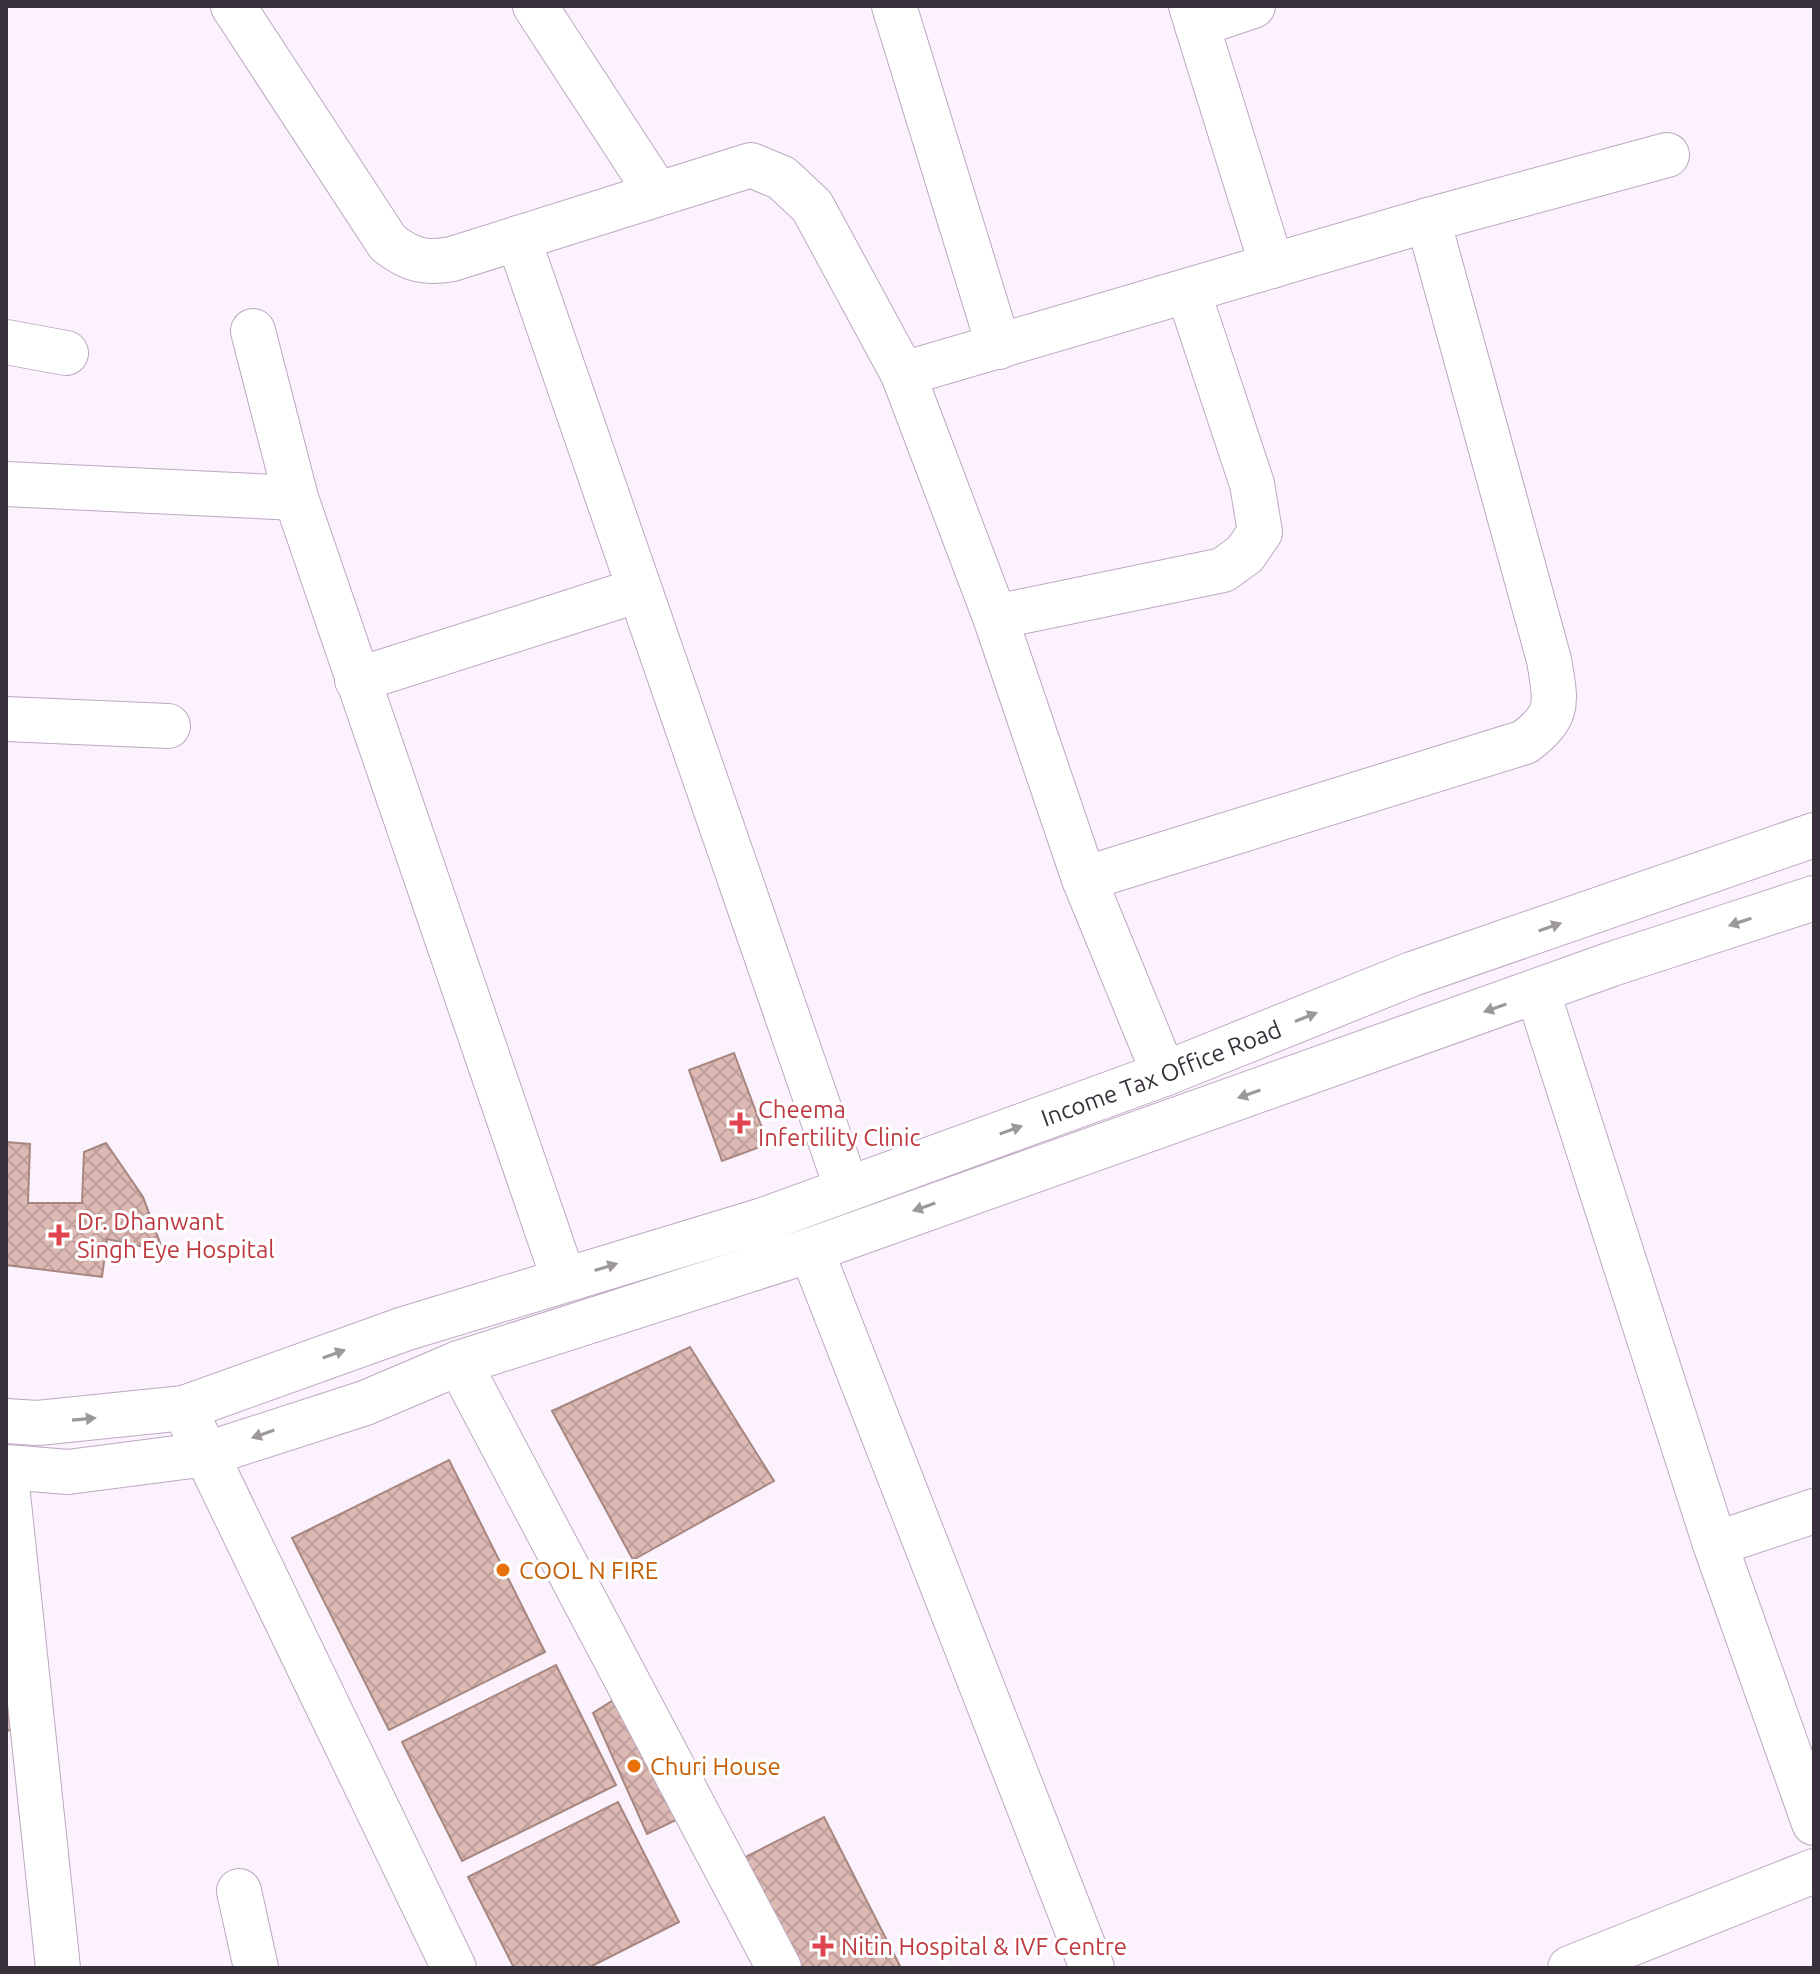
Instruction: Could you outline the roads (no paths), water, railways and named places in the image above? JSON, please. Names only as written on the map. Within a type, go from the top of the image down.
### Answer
[{"type":"street","points":[[233,6],[388,243],[409,259],[430,263],[751,165],[782,178],[812,206],[903,374],[995,617],[1084,879],[1164,1074]]},
{"type":"street","points":[[535,6],[657,193]]},
{"type":"street","points":[[894,6],[999,347]]},
{"type":"street","points":[[1253,6],[1194,16],[1272,266]]},
{"type":"street","points":[[903,374],[1428,220],[1667,155]]},
{"type":"street","points":[[1084,879],[1525,742],[1550,723],[1556,700],[1549,660],[1428,220]]},
{"type":"street","points":[[518,238],[847,1189]]},
{"type":"street","points":[[995,617],[1223,570],[1245,554],[1260,532],[1252,484],[1188,291]]},
{"type":"street","points":[[253,331],[296,498],[564,1280]]},
{"type":"street","points":[[6,342],[66,353]]},
{"type":"street","points":[[6,484],[296,498]]},
{"type":"street","points":[[357,680],[639,590]]},
{"type":"street","points":[[6,719],[168,726]]},
{"type":"street","name":"Income Tax Office Road","points":[[6,1421],[52,1422],[184,1408],[404,1329],[763,1220],[1164,1074],[1412,974],[1814,835]]},
{"type":"street","points":[[6,1467],[68,1472],[207,1454],[365,1403],[459,1363],[811,1250],[1538,993],[1612,964],[1814,898]]},
{"type":"street","points":[[1538,993],[1715,1544],[1814,1823]]},
{"type":"street","points":[[956,1150],[974,1190]]},
{"type":"street","points":[[811,1250],[1092,1968]]},
{"type":"street","points":[[459,1363],[770,1965]]},
{"type":"street","points":[[184,1408],[454,1968]]},
{"type":"street","points":[[6,1475],[20,1740],[58,1968]]},
{"type":"street","points":[[1715,1544],[1814,1511]]},
{"type":"street","points":[[1570,1968],[1814,1871]]},
{"type":"street","points":[[239,1891],[256,1968]]},
{"type":"place","name":"Cheema Infertility Clinic","points":[[740,1123]]},
{"type":"place","name":"Dr. Dhanwant Singh Eye Hospital","points":[[59,1235]]},
{"type":"place","name":"COOL N FIRE","points":[[503,1570]]},
{"type":"place","name":"Churi House","points":[[634,1766]]},
{"type":"place","name":"Nitin Hospital & IVF Centre","points":[[823,1946]]}]
